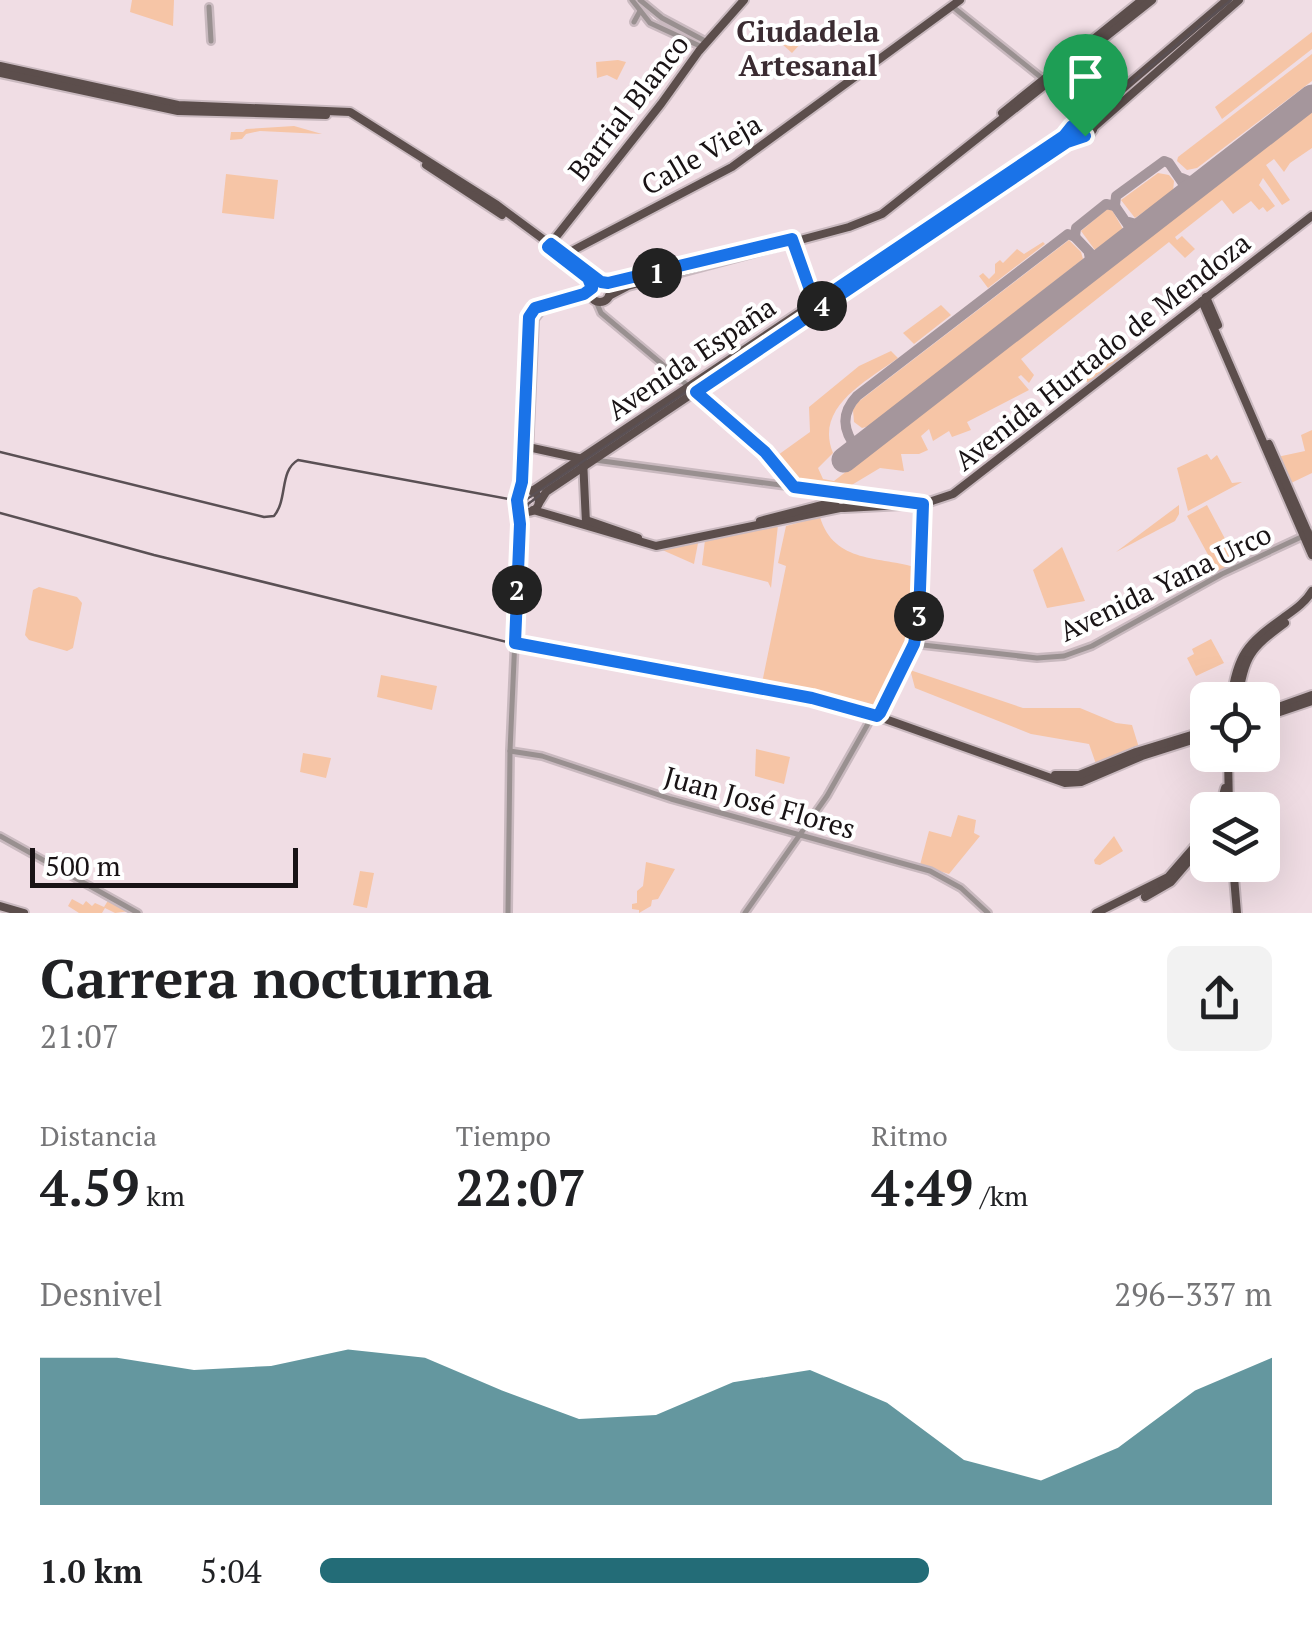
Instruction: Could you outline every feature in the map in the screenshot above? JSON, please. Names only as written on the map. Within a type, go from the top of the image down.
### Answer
[{"type":"main road","name":"Barrial Blanco","points":[[549,245],[705,44],[744,0]]},
{"type":"main road","points":[[530,366],[530,312],[593,294],[608,297],[628,286],[862,221],[1148,0]]},
{"type":"main road","points":[[1227,0],[1099,110],[1073,124],[1076,134],[1085,136],[1239,0]]},
{"type":"main road","name":"Calle Vieja","points":[[564,256],[732,167],[955,2]]},
{"type":"main road","points":[[0,70],[178,105],[350,112],[429,160],[603,282],[609,287],[608,297]]},
{"type":"main road","points":[[1084,115],[1093,121],[1094,127]]},
{"type":"main road","name":"Avenida España","points":[[692,392],[817,301],[1064,136],[1073,124]]},
{"type":"main road","name":"Avenida España","points":[[534,508],[543,495],[585,462],[1067,142],[1085,136]]},
{"type":"main road","name":"Avenida Hurtado de Mendoza","points":[[918,504],[941,500],[967,485],[1312,216]]},
{"type":"main road","points":[[593,294],[603,282],[791,241]]},
{"type":"main road","points":[[564,256],[588,278],[593,294]]},
{"type":"main road","points":[[1204,299],[1309,536],[1312,555]]},
{"type":"main road","points":[[534,508],[526,486],[526,447],[534,319],[543,306]]},
{"type":"main road","points":[[526,447],[585,462],[586,523]]},
{"type":"main road","name":"Avenida España","points":[[527,492],[585,462]]},
{"type":"main road","points":[[527,492],[518,506],[524,511],[534,508],[662,546],[837,500],[918,504]]},
{"type":"main road","points":[[1235,682],[1236,667],[1248,645],[1300,606],[1312,592]]},
{"type":"main road","points":[[1239,682],[1250,652],[1312,600]]},
{"type":"main road","points":[[515,643],[843,704],[1040,773],[1074,776],[1140,750],[1190,738]]},
{"type":"main road","points":[[1280,710],[1312,698]]},
{"type":"main road","points":[[1096,913],[1168,877],[1190,854]]},
{"type":"main road","points":[[1109,913],[1171,882],[1190,858]]},
{"type":"main road","points":[[1237,882],[1239,913]]},
{"type":"main road","points":[[0,906],[24,913]]},
{"type":"street","points":[[632,0],[705,44]]},
{"type":"street","points":[[955,2],[1045,81],[1070,110],[1073,124]]},
{"type":"street","points":[[634,22],[640,4]]},
{"type":"street","points":[[209,7],[210,41]]},
{"type":"street","points":[[1070,110],[1084,115]]},
{"type":"street","points":[[791,241],[806,288],[817,301]]},
{"type":"street","points":[[593,294],[597,308],[765,452],[794,487]]},
{"type":"street","points":[[608,297],[608,318]]},
{"type":"street","name":"Avenida España","points":[[642,424],[692,392]]},
{"type":"street","points":[[585,462],[794,487],[837,500]]},
{"type":"street","points":[[745,913],[846,767],[914,644],[919,618],[918,504]]},
{"type":"street","points":[[508,913],[518,506]]},
{"type":"street","points":[[520,524],[524,514],[534,508]]},
{"type":"street","name":"Avenida Yana Urco","points":[[914,644],[1037,658],[1064,656],[1092,646],[1222,574],[1309,536]]},
{"type":"street","name":"Juan José Flores","points":[[510,751],[542,756],[671,799],[916,867],[948,879],[988,913]]},
{"type":"street","points":[[0,836],[138,913]]},
{"type":"shaded area","points":[[132,0],[174,0],[173,26],[130,12]]},
{"type":"shaded area","points":[[800,21],[813,30],[792,53],[782,44]]},
{"type":"shaded area","points":[[1312,32],[1312,49],[1222,119],[1215,107]]},
{"type":"shaded area","points":[[1312,54],[1312,81],[1197,168],[1187,170],[1177,161],[1178,157]]},
{"type":"shaded area","points":[[596,62],[626,62],[617,80],[607,75],[597,78]]},
{"type":"shaded area","points":[[1312,111],[1312,148],[1284,172],[1274,159],[1266,165],[1290,200],[1282,205],[1263,178],[1259,185],[1275,206],[1267,212],[1251,201],[1233,214],[1222,200],[1175,237],[1177,240],[1182,236],[1195,249],[1185,258],[1169,242],[1021,359],[1034,375],[1029,383],[1021,375],[1018,377],[1029,390],[967,422],[971,430],[952,437],[949,431],[933,441],[929,429],[921,436],[928,450],[901,454],[904,471],[880,468],[845,489],[797,483],[778,455],[810,432],[809,407],[859,366],[891,351],[898,358],[859,386],[837,409],[829,437],[833,453],[818,468],[823,479],[834,481]]},
{"type":"shaded area","points":[[294,126],[322,134],[260,131],[230,140],[231,132]]},
{"type":"shaded area","points":[[1158,173],[1169,175],[1174,181],[1173,192],[1135,218],[1121,200]]},
{"type":"shaded area","points":[[226,174],[278,180],[274,219],[222,213]]},
{"type":"shaded area","points":[[1107,209],[1112,210],[1123,229],[1095,250],[1081,231]]},
{"type":"shaded area","points":[[1069,240],[1083,259],[870,426],[862,428],[854,422],[853,410],[858,402]]},
{"type":"shaded area","points":[[1043,242],[988,288],[979,276],[983,273],[989,279],[1000,260],[1003,263],[1017,249],[1024,254]]},
{"type":"shaded area","points":[[941,305],[951,315],[914,344],[903,333]]},
{"type":"shaded area","points":[[1132,352],[1092,385],[1084,380],[1083,372]]},
{"type":"shaded area","points":[[1312,430],[1312,473],[1289,484],[1277,457],[1305,451],[1301,435]]},
{"type":"shaded area","points":[[1207,454],[1211,460],[1217,455],[1232,483],[1242,482],[1188,511],[1177,468]]},
{"type":"shaded area","points":[[1179,505],[1175,521],[1116,552]]},
{"type":"shaded area","points":[[1207,505],[1239,565],[1219,575],[1187,516]]},
{"type":"shaded area","points":[[820,517],[827,532],[847,551],[918,568],[908,642],[877,710],[762,683],[786,566],[778,563],[786,526]]},
{"type":"shaded area","points":[[778,525],[771,588],[768,582],[702,565],[705,540]]},
{"type":"shaded area","points":[[698,543],[694,564],[660,549]]},
{"type":"shaded area","points":[[1062,547],[1085,601],[1047,608],[1033,570]]},
{"type":"shaded area","points":[[39,587],[77,597],[82,603],[73,648],[67,651],[29,640],[25,635],[33,590]]},
{"type":"shaded area","points":[[1211,639],[1224,663],[1196,676],[1187,658],[1194,654],[1192,649]]},
{"type":"shaded area","points":[[907,669],[1023,708],[1080,708],[1116,723],[1132,725],[1140,751],[1190,735],[1190,741],[1076,784],[1048,773],[1064,777],[1096,764],[1089,744],[1031,734],[915,688],[911,673],[905,672]]},
{"type":"shaded area","points":[[381,675],[437,686],[432,710],[377,697]]},
{"type":"shaded area","points":[[756,749],[790,757],[784,784],[755,776]]},
{"type":"shaded area","points":[[303,753],[331,758],[326,778],[300,772]]},
{"type":"shaded area","points":[[958,815],[976,820],[974,833],[980,836],[949,874],[920,865],[929,831],[951,837]]},
{"type":"shaded area","points":[[1114,836],[1123,851],[1100,865],[1095,864],[1094,860]]},
{"type":"shaded area","points":[[646,862],[675,869],[658,899],[639,913],[632,909],[632,904],[637,903],[637,891],[643,886]]},
{"type":"shaded area","points":[[360,871],[374,873],[367,908],[353,905]]},
{"type":"shaded area","points":[[72,899],[83,905],[86,901],[104,907],[109,899],[130,911],[115,913],[105,908],[102,913],[79,913],[68,906]]},
{"type":"taxiway","points":[[858,450],[846,423],[848,410],[857,396],[1068,234],[1075,237],[1076,228],[1106,204],[1115,206],[1116,196],[1164,161],[1184,185],[1175,204]]},
{"type":"taxiway","points":[[1182,178],[1194,183],[1207,178]]},
{"type":"taxiway","points":[[1115,206],[1130,228],[1125,243]]},
{"type":"taxiway","points":[[1129,222],[1143,226],[1152,221]]},
{"type":"taxiway","points":[[1075,237],[1093,256],[1110,254]]},
{"type":"taxiway","points":[[1084,274],[1091,263],[1089,254]]},
{"type":"runway","points":[[844,460],[1312,97]]},
{"type":"tunnel","points":[[525,503],[548,487]]},
{"type":"tunnel","points":[[512,500],[537,508]]},
{"type":"tram line","points":[[0,452],[264,517],[274,516],[288,471],[298,460],[520,501],[527,499],[1068,135],[1231,0]]},
{"type":"tram line","points":[[0,513],[511,643],[520,631],[524,515],[528,504],[540,495]]},
{"type":"district","name":"Ciudadela Artesanal","points":[[808,48]]},
{"type":"route","points":[[1072,126],[1076,134],[1085,136],[1067,142],[696,392],[765,452],[794,487],[923,504],[919,618],[914,644],[877,716],[843,704],[515,643],[520,524],[517,500],[522,490],[530,312],[592,288],[588,278],[548,247],[551,244],[601,282],[608,283],[792,239],[809,287],[820,300],[1064,136],[1072,126]]}]
